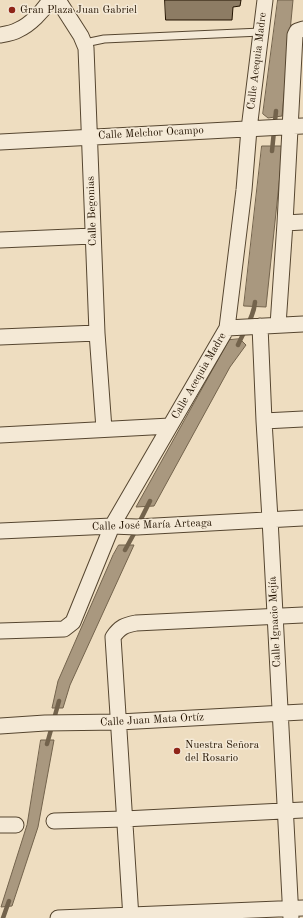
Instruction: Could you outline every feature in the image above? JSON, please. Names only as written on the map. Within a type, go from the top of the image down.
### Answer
[{"type":"street","points":[[0,35],[19,30],[37,16],[50,0]]},
{"type":"street","name":"Calle Begonias","points":[[58,0],[85,43],[86,48],[97,333],[104,429]]},
{"type":"street","name":"Calle Acequia Madre","points":[[0,631],[64,629],[73,622],[112,526],[170,426],[231,328],[244,190],[254,129],[261,32],[265,0]]},
{"type":"street","points":[[278,325],[292,126],[295,35],[300,30]]},
{"type":"street","name":"Calle Melchor Ocampo","points":[[0,142],[292,126]]},
{"type":"street","points":[[285,223],[303,222]]},
{"type":"street","points":[[0,240],[93,236]]},
{"type":"street","points":[[231,328],[303,324]]},
{"type":"street","name":"Calle Ignacio Mejía","points":[[257,326],[270,519],[286,811],[295,911]]},
{"type":"street","points":[[0,337],[97,333]]},
{"type":"street","points":[[264,421],[303,419]]},
{"type":"street","points":[[0,435],[170,426]]},
{"type":"street","name":"Calle José María Arteaga","points":[[0,531],[112,526],[162,526],[303,518]]},
{"type":"street","points":[[130,916],[113,637],[122,627],[136,623],[303,614]]},
{"type":"street","name":"Calle Juan Mata Ortíz","points":[[0,726],[45,723],[119,722],[303,712]]},
{"type":"street","points":[[54,821],[303,810]]},
{"type":"street","points":[[0,825],[16,825]]},
{"type":"street","points":[[58,918],[295,911]]},
{"type":"lane","points":[[85,43],[104,39],[261,32]]},
{"type":"shaded area","points":[[278,0],[293,0],[282,116],[268,118],[263,114]]},
{"type":"shaded area","points":[[262,146],[283,146],[266,307],[244,306]]},
{"type":"shaded area","points":[[240,339],[246,345],[230,367],[154,506],[136,507],[229,340]]},
{"type":"shaded area","points":[[119,545],[134,545],[70,685],[63,708],[52,708],[58,681],[113,555]]},
{"type":"shaded area","points":[[41,740],[54,740],[38,827],[12,906],[1,907],[27,825]]},
{"type":"building","points":[[165,0],[241,0],[240,6],[233,7],[232,20],[166,20]]},
{"type":"waterway","points":[[272,151],[276,111]]},
{"type":"waterway","points":[[238,345],[251,319],[255,302]]},
{"type":"waterway","points":[[139,523],[150,501]]},
{"type":"waterway","points":[[125,550],[136,530]]},
{"type":"waterway","points":[[47,744],[59,701]]},
{"type":"waterway","points":[[3,918],[9,901]]},
{"type":"place","name":"Gran Plaza Juan Gabriel","points":[[12,10]]},
{"type":"place","name":"Nuestra Señora del Rosario","points":[[177,751]]}]
